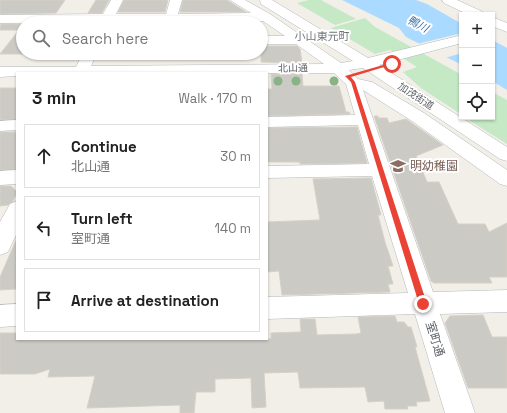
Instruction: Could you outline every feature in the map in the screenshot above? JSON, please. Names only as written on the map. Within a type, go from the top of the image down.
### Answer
[{"type":"street","points":[[109,16],[117,0]]},
{"type":"street","points":[[172,16],[176,0]]},
{"type":"street","points":[[236,0],[264,16]]},
{"type":"street","name":"加茂街道","points":[[263,0],[379,64],[507,155]]},
{"type":"street","points":[[448,0],[473,12]]},
{"type":"street","points":[[25,16],[32,6]]},
{"type":"street","points":[[268,18],[346,75],[366,85],[405,109],[507,179]]},
{"type":"street","points":[[0,19],[16,19]]},
{"type":"street","points":[[268,40],[299,40]]},
{"type":"street","name":"北山通","points":[[268,77],[346,75],[459,40]]},
{"type":"street","name":"北山通","points":[[379,64],[459,47]]},
{"type":"street","points":[[81,72],[87,60]]},
{"type":"street","name":"北山通","points":[[0,72],[241,72]]},
{"type":"street","name":"北山通","points":[[268,73],[346,75]]},
{"type":"street","name":"室町通","points":[[346,75],[365,120],[423,304],[460,413]]},
{"type":"street","points":[[0,80],[16,80]]},
{"type":"street","points":[[268,122],[365,120]]},
{"type":"street","points":[[0,126],[16,125]]},
{"type":"street","points":[[268,172],[380,170]]},
{"type":"street","points":[[0,178],[16,177]]},
{"type":"street","points":[[0,246],[16,211]]},
{"type":"street","points":[[268,308],[507,301]]},
{"type":"street","points":[[0,316],[16,315]]},
{"type":"green space","points":[[309,0],[321,0],[356,19],[335,25],[297,3]]},
{"type":"green space","points":[[365,18],[375,27],[459,73],[459,113],[421,88],[403,72],[417,67],[390,50],[375,54],[331,28]]},
{"type":"green space","points":[[495,94],[507,100],[507,144],[469,120],[495,120]]},
{"type":"water","name":"鴨川","points":[[342,0],[416,0],[427,4],[459,22],[459,64],[406,37],[399,28]]},
{"type":"water","points":[[495,42],[507,48],[507,90],[495,83]]},
{"type":"pier","points":[[459,34],[459,54],[445,58],[417,44]]},
{"type":"building","points":[[0,0],[65,0],[56,13],[0,14]]},
{"type":"building","points":[[96,0],[109,0],[102,13],[88,13]]},
{"type":"building","points":[[124,0],[168,0],[165,12],[118,12]]},
{"type":"building","points":[[183,0],[227,0],[246,12],[180,12]]},
{"type":"building","points":[[1,24],[16,24],[16,30],[0,30]]},
{"type":"building","points":[[16,34],[16,54],[0,54]]},
{"type":"building","points":[[268,46],[297,46],[300,49],[302,63],[261,62],[261,60],[268,60]]},
{"type":"building","points":[[271,74],[302,74],[303,86],[339,86],[346,112],[349,112],[350,114],[268,116],[268,89],[272,89]]},
{"type":"building","points":[[0,88],[16,88],[16,119],[0,120]]},
{"type":"building","points":[[374,116],[378,116],[378,118],[387,118],[389,123],[406,119],[443,145],[416,156],[427,182],[439,182],[458,224],[485,224],[489,232],[507,223],[507,277],[489,277],[492,283],[434,283],[431,281]]},
{"type":"building","points":[[357,127],[367,163],[300,164],[300,162],[268,162],[268,128]]},
{"type":"building","points":[[0,132],[16,132],[16,169],[0,170]]},
{"type":"building","points":[[371,178],[381,215],[378,215],[393,266],[388,266],[393,284],[388,284],[390,292],[282,295],[279,271],[268,272],[268,222],[320,220],[313,179]]},
{"type":"building","points":[[0,186],[11,186],[16,191],[13,201],[8,205],[0,206]]},
{"type":"building","points":[[16,240],[16,289],[0,290],[0,277]]},
{"type":"building","points":[[483,315],[492,337],[507,337],[507,388],[468,388],[445,323],[450,316]]},
{"type":"building","points":[[395,316],[397,322],[404,322],[408,327],[411,327],[430,401],[416,402],[417,406],[407,406],[408,409],[385,409],[384,401],[368,402],[365,387],[300,388],[298,372],[264,373],[266,407],[252,408],[251,378],[215,379],[215,392],[196,392],[194,413],[180,413],[180,405],[87,408],[95,376],[48,377],[50,369],[35,374],[0,374],[0,333],[16,333],[16,340],[268,340],[271,339],[271,333],[301,332],[300,319],[315,319],[317,335],[361,333],[358,317]]},
{"type":"place","name":"明幼稚園","points":[[398,166]]},
{"type":"district","name":"小山東元町","points":[[322,36]]},
{"type":"route","points":[[392,64],[348,76],[353,82],[423,304]]}]
